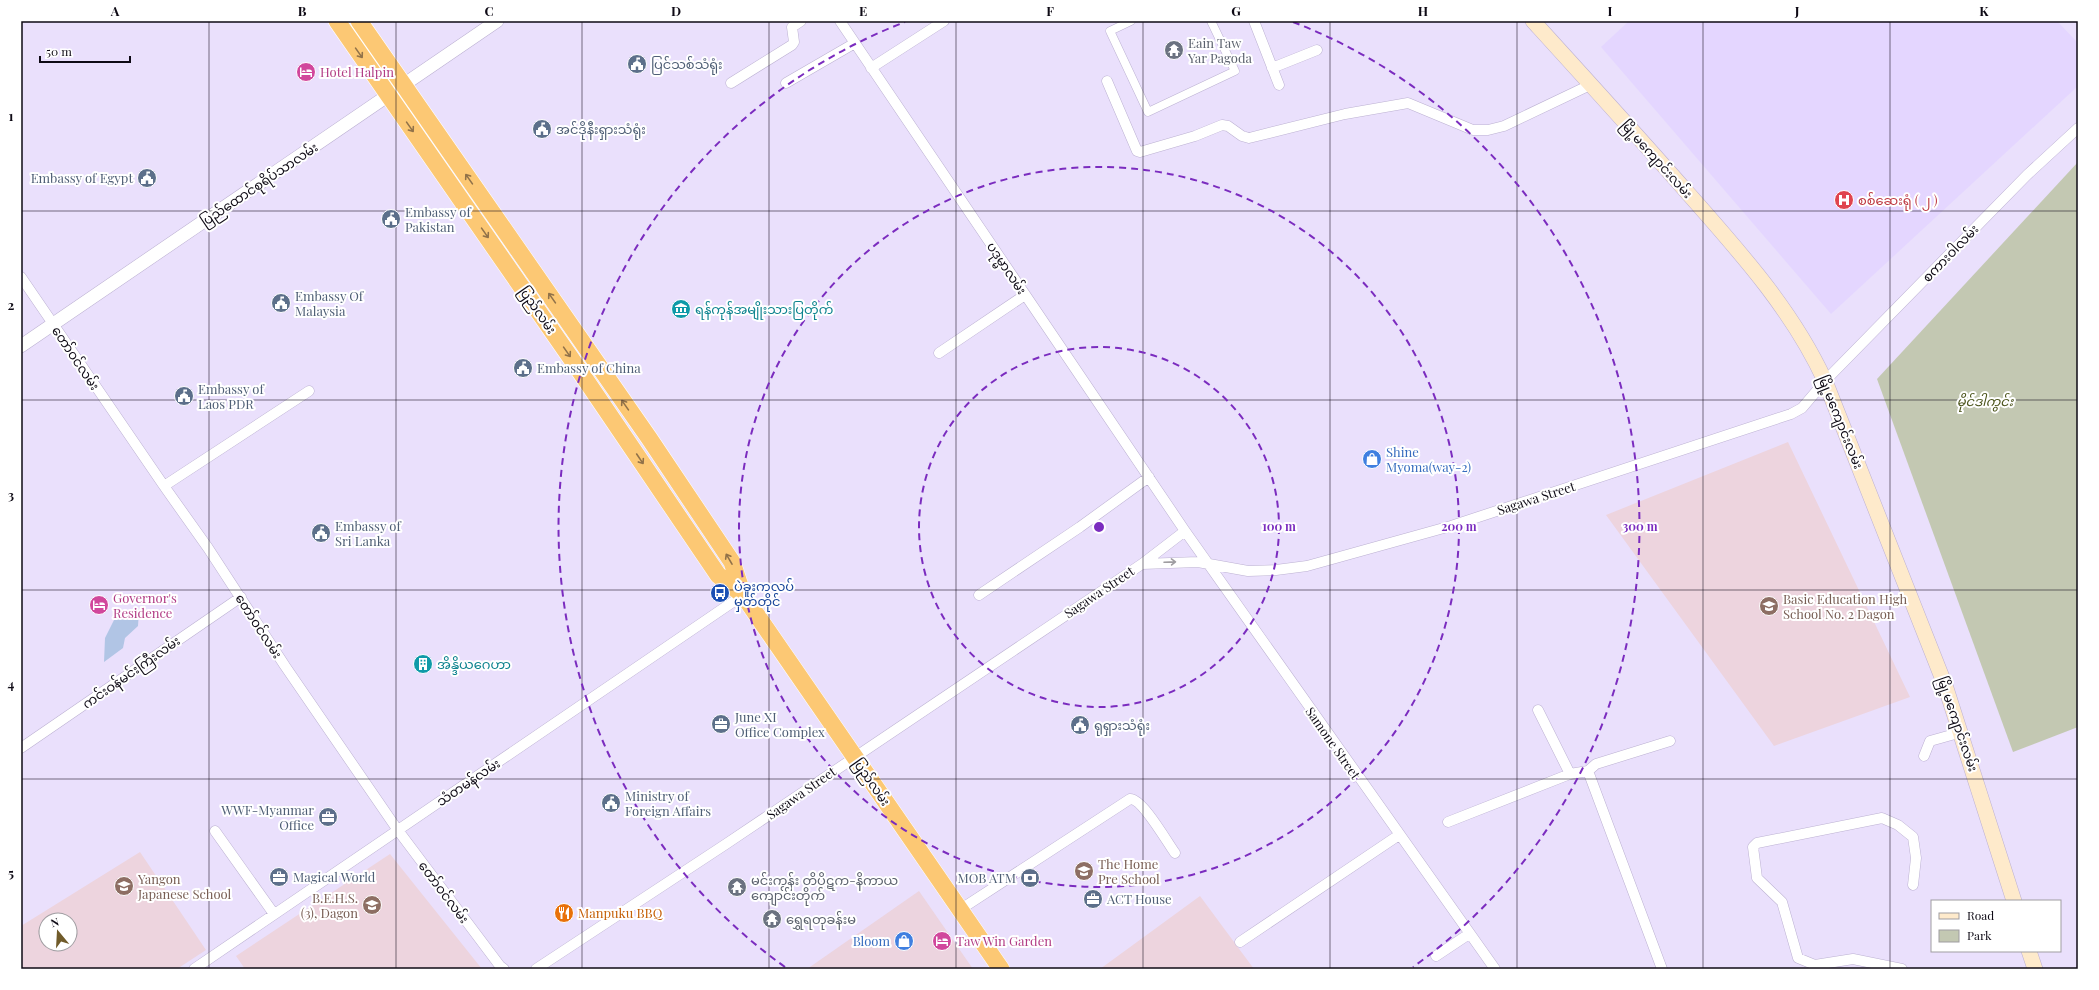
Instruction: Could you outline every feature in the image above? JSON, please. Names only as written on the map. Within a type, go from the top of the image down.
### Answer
[{"type":"highway","name":"ပြည်လမ်း","points":[[336,21],[577,367],[718,575],[743,595]]},
{"type":"highway","name":"ပြည်လမ်း","points":[[359,21],[636,419],[732,562],[743,595],[1001,969]]},
{"type":"main road","name":"မြို့မကျောင်းလမ်း","points":[[1532,21],[1736,248],[1777,300],[1815,359],[1946,684],[2014,900]]},
{"type":"main road","points":[[2029,952],[2035,969]]},
{"type":"street","name":"ပြည်ထောင်စုရိပ်သာလမ်း","points":[[21,346],[497,21]]},
{"type":"street","points":[[731,83],[792,45],[794,42],[792,27],[800,21]]},
{"type":"street","name":"ပဒုမ္မာလမ်း","points":[[840,21],[1174,515]]},
{"type":"street","points":[[871,68],[944,21]]},
{"type":"street","points":[[1131,21],[1110,31],[1148,112],[1235,71],[1211,21]]},
{"type":"street","points":[[1254,21],[1279,85]]},
{"type":"street","points":[[786,83],[855,43]]},
{"type":"street","points":[[1272,68],[1317,50]]},
{"type":"street","points":[[1107,81],[1137,150],[1140,152],[1173,143],[1222,125],[1228,126],[1242,136],[1249,138],[1346,114],[1408,103],[1473,130],[1488,130],[1504,126],[1590,85]]},
{"type":"street","name":"စကားဝါလမ်း","points":[[1825,381],[2028,175],[2078,128]]},
{"type":"street","name":"တော်ဝင်လမ်း","points":[[21,277],[241,597],[285,666],[397,829],[500,966],[504,969]]},
{"type":"street","points":[[939,353],[1025,295]]},
{"type":"street","name":"Sagawa Street","points":[[536,969],[720,848],[854,756],[1142,564],[1206,563],[1248,571],[1276,570],[1307,566],[1451,526],[1791,414],[1802,408],[1825,381]]},
{"type":"street","points":[[164,486],[309,391]]},
{"type":"street","points":[[979,595],[1080,527],[1148,477]]},
{"type":"street","name":"Samone Street","points":[[1174,515],[1206,563],[1495,969]]},
{"type":"street","points":[[1142,564],[1185,531]]},
{"type":"street","name":"သံတမန်လမ်း","points":[[194,969],[397,829],[743,595]]},
{"type":"street","name":"ကင်းဝန်မင်းကြီးလမ်း","points":[[21,748],[241,597]]},
{"type":"street","points":[[1538,710],[1570,774]]},
{"type":"street","points":[[1924,756],[1930,741],[1962,732]]},
{"type":"street","points":[[1448,822],[1570,774],[1588,771],[1596,764],[1670,741]]},
{"type":"street","points":[[1588,771],[1662,969]]},
{"type":"street","points":[[961,909],[1130,799],[1134,799],[1142,806],[1175,853]]},
{"type":"street","points":[[1902,969],[1854,959],[1806,965],[1798,958],[1782,902],[1757,878],[1753,847],[1754,844],[1882,818],[1898,825],[1913,837],[1916,858],[1913,885]]},
{"type":"street","points":[[214,831],[274,914]]},
{"type":"street","points":[[1240,942],[1399,835]]},
{"type":"street","points":[[1436,956],[1469,934]]},
{"type":"shaded area","name":"စစ်ဆေးရုံ ( ၂ )","points":[[1629,21],[2057,21],[2078,43],[2078,86],[1831,314],[1601,47]]},
{"type":"shaded area","name":"Basic Education High School No. 2 Dagon","points":[[1788,442],[1910,697],[1774,746],[1606,515]]},
{"type":"shaded area","name":"Yangon Japanese School","points":[[140,852],[206,950],[177,969],[21,969],[21,926],[38,915],[38,952],[78,952],[78,912],[44,912]]},
{"type":"shaded area","name":"B.E.H.S. (3), Dagon","points":[[390,854],[482,969],[245,969],[236,956]]},
{"type":"shaded area","points":[[919,891],[973,969],[807,969]]},
{"type":"shaded area","points":[[1200,896],[1254,969],[1100,969]]},
{"type":"green space","name":"မိုင်ဒါကွင်း","points":[[2078,162],[2078,727],[2013,752],[1877,379]]},
{"type":"water","points":[[139,611],[138,626],[125,638],[123,648],[104,662],[105,638],[117,614]]},
{"type":"place","name":"Eain Taw Yar Pagoda","points":[[1174,50]]},
{"type":"place","name":"ပြင်သစ်သံရုံး","points":[[637,64]]},
{"type":"place","name":"Hotel Halpin","points":[[306,72]]},
{"type":"place","name":"အင်ဒိုနီးရှားသံရုံး","points":[[542,129]]},
{"type":"place","name":"Embassy of Egypt","points":[[147,178]]},
{"type":"place","name":"စစ်ဆေးရုံ ( ၂ )","points":[[1844,200]]},
{"type":"place","name":"Embassy of Pakistan","points":[[391,219]]},
{"type":"place","name":"Embassy Of Malaysia","points":[[281,303]]},
{"type":"place","name":"ရန်ကုန်အမျိုးသားပြတိုက်","points":[[681,309]]},
{"type":"place","name":"Embassy of China","points":[[523,368]]},
{"type":"place","name":"Embassy of Laos PDR","points":[[184,396]]},
{"type":"place","name":"Shine Myoma(way-2)","points":[[1372,459]]},
{"type":"place","name":"Embassy of Sri Lanka","points":[[321,533]]},
{"type":"place","name":"ပဲခူးကလပ် မှတ်တိုင်","points":[[720,593]]},
{"type":"place","name":"Governor's Residence","points":[[99,605]]},
{"type":"place","name":"Basic Education High School No. 2 Dagon","points":[[1769,606]]},
{"type":"place","name":"အိန္ဒိယဂေဟာ","points":[[423,664]]},
{"type":"place","name":"June XI Office Complex","points":[[721,724]]},
{"type":"place","name":"ရုရှားသံရုံး","points":[[1080,725]]},
{"type":"place","name":"Ministry of Foreign Affairs","points":[[611,803]]},
{"type":"place","name":"WWF-Myanmar Office","points":[[328,817]]},
{"type":"place","name":"The Home Pre School","points":[[1084,871]]},
{"type":"place","name":"Magical World","points":[[279,877]]},
{"type":"place","name":"MOB ATM","points":[[1030,878]]},
{"type":"place","name":"Yangon Japanese School","points":[[124,886]]},
{"type":"place","name":"မင်းကွန်း တိပိဋက-နိကာယ ကျောင်းတိုက်","points":[[737,887]]},
{"type":"place","name":"ACT House","points":[[1093,899]]},
{"type":"place","name":"B.E.H.S. (3), Dagon","points":[[372,905]]},
{"type":"place","name":"Manpuku BBQ","points":[[564,913]]},
{"type":"place","name":"ရွှေရတုခန်းမ","points":[[772,919]]},
{"type":"place","name":"Bloom","points":[[904,941]]},
{"type":"place","name":"Taw Win Garden","points":[[942,941]]}]
